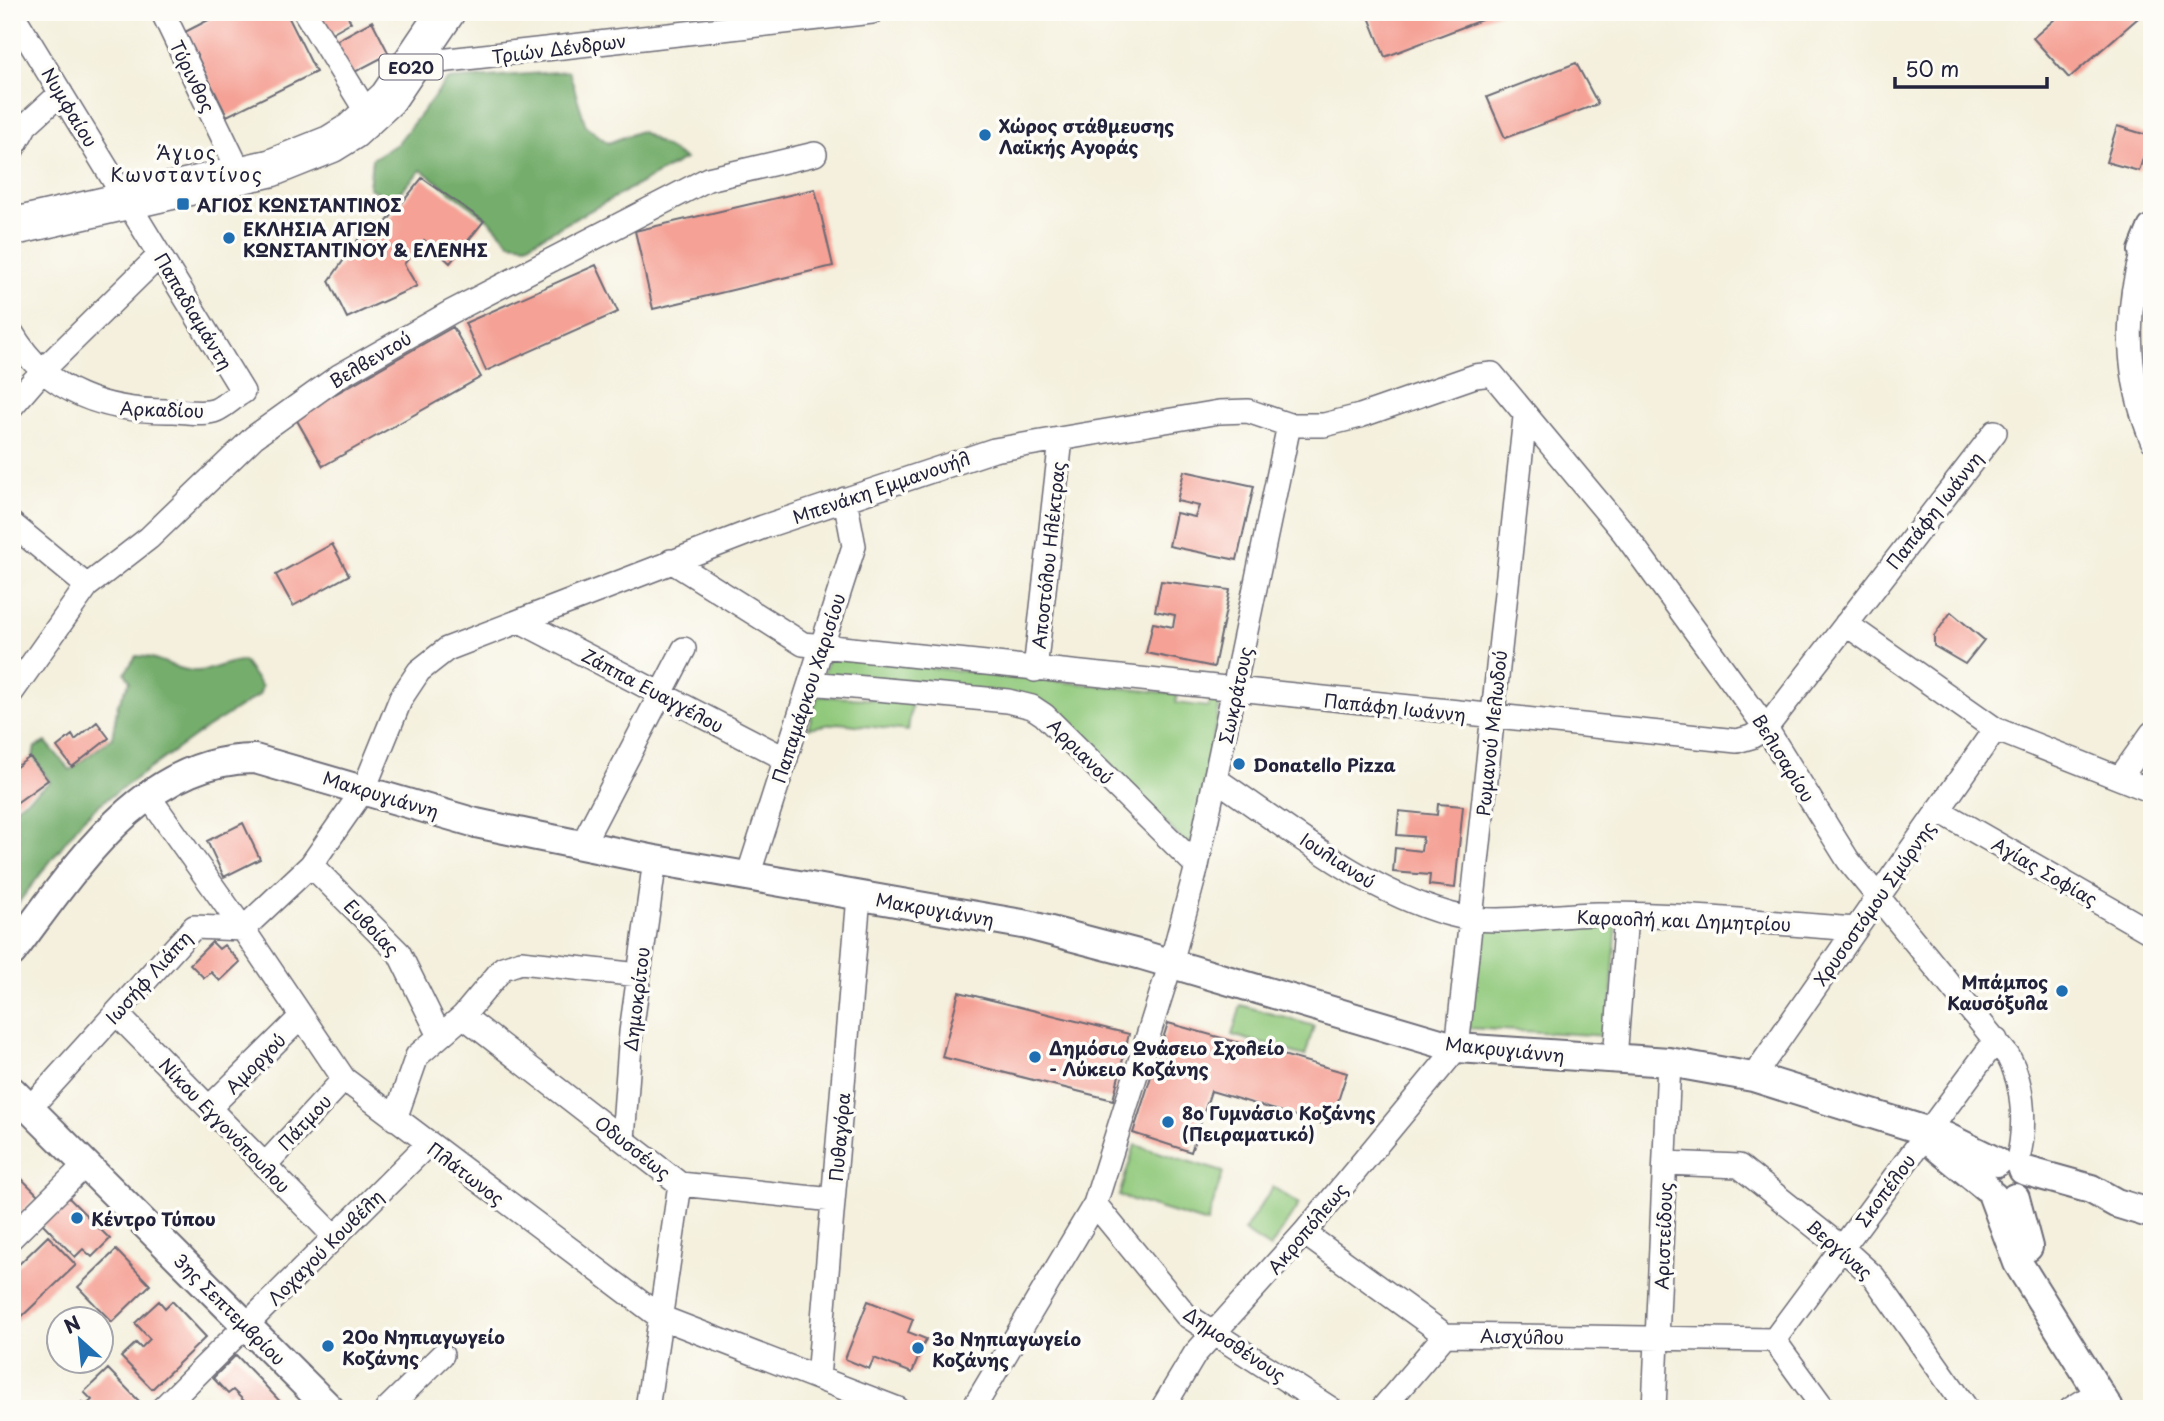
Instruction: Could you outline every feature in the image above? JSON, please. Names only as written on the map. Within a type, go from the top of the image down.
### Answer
[{"type":"main road","name":"ΕΟ20","points":[[12,227],[271,168],[331,144],[388,98],[446,12]]},
{"type":"street","points":[[305,12],[369,116]]},
{"type":"street","points":[[702,12],[740,27]]},
{"type":"street","name":"Τριών Δένδρων","points":[[413,64],[740,27],[765,18],[872,12]]},
{"type":"street","name":"Νυμφαίου","points":[[12,13],[127,202]]},
{"type":"street","name":"Τύρινθος","points":[[164,15],[241,174]]},
{"type":"street","points":[[12,150],[26,125],[61,93]]},
{"type":"street","name":"Βελβεντού","points":[[12,692],[87,586],[149,538],[254,437],[289,409],[391,345],[708,179],[815,155]]},
{"type":"street","name":"Παπαδιαμάντη","points":[[127,202],[243,391],[214,411]]},
{"type":"street","points":[[2149,246],[2133,280],[2130,323],[2134,378],[2152,440]]},
{"type":"street","points":[[12,406],[44,369],[160,255]]},
{"type":"street","name":"Αρκαδίου","points":[[12,333],[44,369],[77,395],[118,409],[214,411]]},
{"type":"street","name":"Βελισαρίου","points":[[1492,374],[1624,533],[1766,728],[1825,827],[1877,898],[1996,1040],[2016,1070],[2022,1130],[2008,1180]]},
{"type":"street","name":"Μπενάκη Εμμανουήλ","points":[[364,789],[401,698],[419,671],[447,649],[671,561],[994,450],[1219,412],[1248,411],[1289,425],[1324,425],[1360,416],[1475,376],[1492,374]]},
{"type":"street","name":"Ρωμανού Μελωδού","points":[[1457,1048],[1525,417]]},
{"type":"street","name":"Σωκράτους","points":[[973,1409],[1096,1204],[1171,963],[1197,866],[1236,690],[1289,425]]},
{"type":"street","name":"Παπάφη Ιωάννη","points":[[671,561],[803,644],[1721,741],[1751,737],[1766,728],[1995,432]]},
{"type":"street","name":"Αποστόλου Ηλέκτρας","points":[[1035,670],[1061,439]]},
{"type":"street","name":"Παπαμάρκου Χαρισίου","points":[[748,876],[854,546],[845,499]]},
{"type":"street","points":[[12,524],[87,586]]},
{"type":"street","name":"Ζάππα Ευαγγέλου","points":[[520,621],[786,759]]},
{"type":"street","points":[[1846,624],[1994,729],[2152,791]]},
{"type":"street","points":[[582,845],[684,649]]},
{"type":"street","name":"Αρριανού","points":[[810,683],[1008,701],[1031,707],[1044,715],[1197,866]]},
{"type":"street","name":"Χρυσοστόμου Σμύρνης","points":[[1753,1077],[1994,729]]},
{"type":"street","points":[[2120,778],[2152,733]]},
{"type":"street","name":"Μακρυγιάννη","points":[[12,952],[104,834],[149,797],[191,771],[222,760],[270,762],[476,823],[655,860],[1028,925],[1171,963],[1457,1048],[1668,1062],[1753,1077],[1946,1137],[2008,1180],[2089,1201],[2116,1203],[2152,1214]]},
{"type":"street","name":"Ιουλιανού","points":[[1217,779],[1373,884],[1448,914],[1471,919]]},
{"type":"street","points":[[243,929],[312,865],[364,789]]},
{"type":"street","name":"Πλάτωνος","points":[[149,797],[243,929],[300,1018],[344,1079],[660,1317],[898,1409]]},
{"type":"street","name":"Αγίας Σοφίας","points":[[1938,810],[2152,933]]},
{"type":"street","name":"Δημοκρίτου","points":[[623,1139],[639,975],[655,860]]},
{"type":"street","name":"Ευβoίας","points":[[312,865],[399,953],[439,1034]]},
{"type":"street","name":"Πυθαγόρα","points":[[818,1378],[859,896]]},
{"type":"street","points":[[1615,1059],[1626,915]]},
{"type":"street","name":"Καραολή και Δημητρίου","points":[[1471,919],[1626,915],[1856,929]]},
{"type":"street","name":"Ιωσήφ Λιάπη","points":[[21,1099],[116,1013],[194,927],[243,929]]},
{"type":"street","points":[[394,1119],[417,1056],[439,1034],[463,1016],[495,975],[510,963],[639,975]]},
{"type":"street","name":"Νίκου Εγγονόπουλου","points":[[116,1013],[335,1237]]},
{"type":"street","name":"Οδυσσέως","points":[[463,1016],[680,1184],[834,1200]]},
{"type":"street","name":"Αμοργού","points":[[209,1108],[300,1018]]},
{"type":"street","name":"Σκοπέλου","points":[[1774,1340],[1996,1040]]},
{"type":"street","name":"Ακροπόλεως","points":[[1162,1409],[1195,1354],[1304,1233],[1457,1048]]},
{"type":"street","name":"Αριστείδους","points":[[1654,1409],[1659,1338],[1668,1062]]},
{"type":"street","name":"Πάτμου","points":[[265,1165],[344,1079]]},
{"type":"street","name":"3ης Σεπτεμβρίου","points":[[21,1099],[330,1409]]},
{"type":"street","name":"Λοχαγού Κουβέλη","points":[[162,1409],[428,1144]]},
{"type":"street","name":"Βεργίνας","points":[[1665,1163],[1739,1166],[1842,1248],[1874,1277],[1967,1409]]},
{"type":"street","points":[[12,1237],[86,1164]]},
{"type":"street","points":[[2008,1180],[2030,1254],[2031,1281],[2057,1330],[2103,1401],[2071,1409]]},
{"type":"street","points":[[647,1409],[680,1184]]},
{"type":"street","name":"Δημοσθένους","points":[[1096,1204],[1186,1315],[1331,1409]]},
{"type":"street","points":[[1304,1233],[1445,1335],[1382,1409]]},
{"type":"street","name":"Αισχύλου","points":[[1445,1335],[1774,1340]]},
{"type":"street","points":[[1774,1340],[1824,1409]]},
{"type":"street","points":[[387,1409],[442,1355]]},
{"type":"green space","points":[[569,71],[586,126],[608,143],[640,131],[685,159],[527,245],[510,243],[490,221],[421,170],[401,191],[388,197],[369,188],[372,159],[397,144],[447,80]]},
{"type":"green space","points":[[136,656],[153,658],[181,669],[195,671],[243,661],[262,687],[259,695],[205,729],[83,819],[12,911],[12,810],[50,782],[33,756],[35,747],[46,742],[70,770],[112,738],[118,704],[130,681],[125,673]]},
{"type":"green space","points":[[829,657],[1177,694],[1176,703],[1208,707],[1210,698],[1221,699],[1190,848],[1056,711],[823,677]]},
{"type":"green space","points":[[818,696],[912,702],[908,731],[838,723],[808,728]]},
{"type":"green space","points":[[1617,922],[1608,1036],[1468,1028],[1479,927]]},
{"type":"green space","points":[[1241,1005],[1314,1026],[1305,1056],[1232,1035]]},
{"type":"green space","points":[[1135,1145],[1223,1172],[1207,1223],[1119,1196]]},
{"type":"green space","points":[[1273,1187],[1299,1204],[1270,1248],[1244,1231]]},
{"type":"building","points":[[224,12],[286,12],[316,72],[227,116],[185,32]]},
{"type":"building","points":[[315,12],[345,12],[351,22],[328,35]]},
{"type":"building","points":[[393,12],[408,12],[396,18]]},
{"type":"building","points":[[1367,12],[1502,12],[1385,57]]},
{"type":"building","points":[[2063,12],[2145,12],[2069,78],[2033,38]]},
{"type":"building","points":[[372,21],[389,54],[351,74],[334,42]]},
{"type":"building","points":[[1576,63],[1598,104],[1505,138],[1487,97]]},
{"type":"building","points":[[2117,126],[2150,136],[2139,171],[2106,162]]},
{"type":"building","points":[[422,178],[484,221],[450,263],[424,240],[404,264],[417,286],[347,318],[329,281],[364,231],[372,240]]},
{"type":"building","points":[[815,189],[833,266],[653,309],[635,231]]},
{"type":"building","points":[[596,265],[618,312],[486,371],[465,323]]},
{"type":"building","points":[[453,327],[481,377],[323,466],[295,417]]},
{"type":"building","points":[[1184,471],[1254,486],[1237,560],[1169,546],[1176,513],[1195,517],[1199,506],[1177,501]]},
{"type":"building","points":[[332,544],[349,575],[293,606],[276,575]]},
{"type":"building","points":[[1161,581],[1230,590],[1214,667],[1146,653],[1153,623],[1173,627],[1175,615],[1155,611]]},
{"type":"building","points":[[1951,612],[1984,640],[1965,664],[1934,646],[1934,636]]},
{"type":"building","points":[[97,722],[109,738],[72,767],[57,747],[72,735],[75,740]]},
{"type":"building","points":[[30,757],[48,780],[12,806],[12,770]]},
{"type":"building","points":[[1438,804],[1463,806],[1455,888],[1429,885],[1430,875],[1393,872],[1395,848],[1421,851],[1423,837],[1397,835],[1399,811],[1437,815]]},
{"type":"building","points":[[243,823],[260,859],[224,877],[207,841]]},
{"type":"building","points":[[212,942],[219,949],[224,945],[240,962],[220,981],[211,972],[204,978],[190,964]]},
{"type":"building","points":[[959,992],[1129,1034],[1113,1100],[942,1057]]},
{"type":"building","points":[[1168,1023],[1347,1073],[1330,1126],[1211,1091],[1191,1152],[1133,1133]]},
{"type":"building","points":[[12,1169],[38,1195],[12,1221]]},
{"type":"building","points":[[68,1197],[110,1239],[92,1257],[83,1249],[75,1257],[42,1223]]},
{"type":"building","points":[[48,1236],[76,1265],[17,1321],[12,1316],[12,1271]]},
{"type":"building","points":[[116,1250],[150,1285],[116,1318],[116,1306],[96,1306],[78,1287]]},
{"type":"building","points":[[159,1301],[165,1308],[172,1301],[206,1337],[152,1389],[121,1357],[136,1343],[141,1348],[150,1339],[135,1323]]},
{"type":"building","points":[[868,1301],[913,1319],[908,1332],[926,1339],[912,1373],[874,1358],[869,1369],[845,1359]]},
{"type":"building","points":[[236,1355],[287,1409],[252,1409],[233,1390],[228,1394],[213,1378]]},
{"type":"building","points":[[101,1376],[115,1376],[139,1401],[131,1409],[74,1409],[82,1402],[85,1406],[92,1400],[84,1392]]},
{"type":"place","name":"Χώρος στάθμευσης Λαϊκής Αγοράς","points":[[985,135]]},
{"type":"place","name":"ΑΓΙΟΣ ΚΩΝΣΤΑΝΤΙΝΟΣ","points":[[183,204]]},
{"type":"place","name":"ΕΚΛΗΣΙΑ ΑΓΙΩΝ ΚΩΝΣΤΑΝΤΙΝΟΥ & ΕΛΕΝΗΣ","points":[[229,238]]},
{"type":"place","name":"Donatello Pizza","points":[[1239,764]]},
{"type":"place","name":"Μπάμπος Καυσόξυλα","points":[[2062,991]]},
{"type":"place","name":"Δημόσιο Ωνάσειο Σχολείο - Λύκειο Κοζάνης","points":[[1035,1057]]},
{"type":"place","name":"8ο Γυμνάσιο Κοζάνης (Πειραματικό)","points":[[1168,1122]]},
{"type":"place","name":"Κέντρο Τύπου","points":[[77,1218]]},
{"type":"place","name":"20ο Νηπιαγωγείο Κοζάνης","points":[[328,1346]]},
{"type":"place","name":"3ο Νηπιαγωγείο Κοζάνης","points":[[918,1348]]},
{"type":"district","name":"Άγιος Κωνσταντίνος","points":[[187,163]]}]
